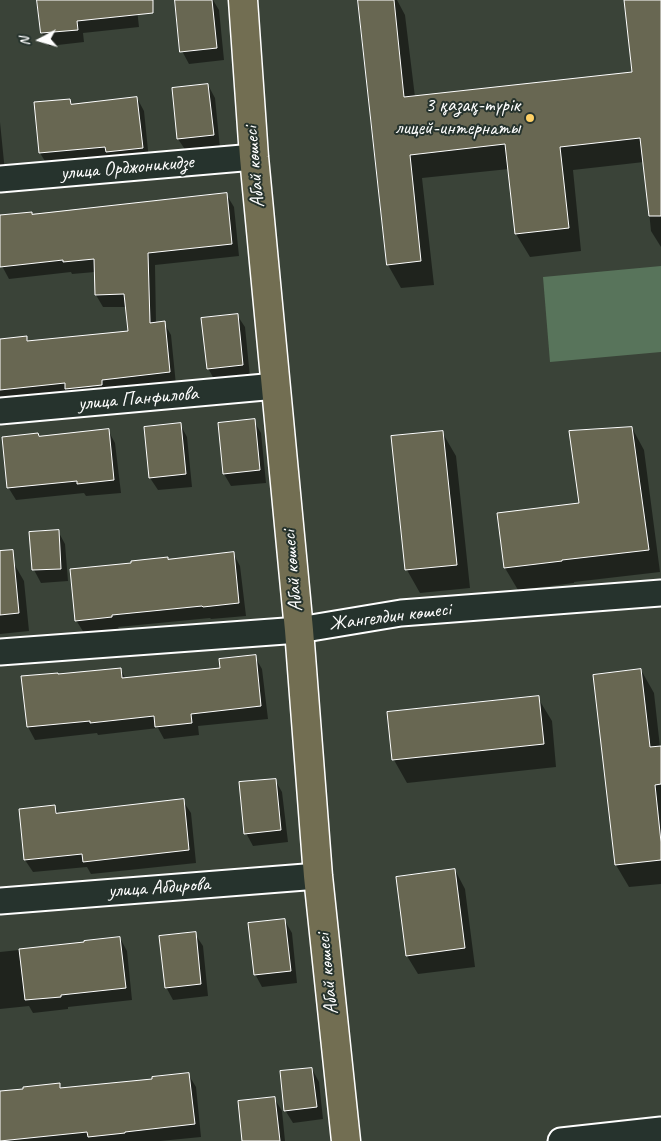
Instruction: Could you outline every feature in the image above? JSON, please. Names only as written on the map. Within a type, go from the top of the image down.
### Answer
[{"type":"main road","name":"Абай көшесі","points":[[243,0],[254,157],[299,630],[318,876],[346,1141]]},
{"type":"street","name":"улица Орджоникидзе","points":[[0,179],[254,157]]},
{"type":"street","name":"улица Панфилова","points":[[0,411],[276,386]]},
{"type":"street","name":"Жангелдин көшесі","points":[[0,652],[299,630],[401,613],[661,593]]},
{"type":"street","name":"улица Абдирова","points":[[0,900],[318,876]]},
{"type":"street","points":[[571,1140],[661,1130]]},
{"type":"green space","points":[[661,266],[661,352],[550,362],[543,277]]},
{"type":"building","points":[[37,0],[153,0],[153,13],[77,21],[78,30],[41,33]]},
{"type":"building","points":[[175,0],[212,0],[217,48],[180,52]]},
{"type":"building","points":[[358,0],[394,0],[404,97],[632,72],[624,0],[661,0],[661,216],[649,216],[640,138],[560,147],[569,228],[515,234],[505,144],[410,155],[421,261],[387,265]]},
{"type":"building","points":[[208,84],[214,135],[177,139],[172,88]]},
{"type":"building","points":[[137,97],[143,148],[106,152],[105,147],[39,153],[34,102],[70,99],[71,104]]},
{"type":"building","points":[[227,193],[232,244],[148,253],[150,323],[165,321],[170,372],[102,380],[102,385],[65,389],[65,383],[0,390],[0,339],[27,336],[27,341],[128,331],[124,294],[95,295],[94,259],[63,262],[63,260],[0,267],[0,215],[32,212],[32,214]]},
{"type":"building","points":[[238,314],[243,365],[207,369],[201,318]]},
{"type":"building","points":[[255,419],[260,470],[223,474],[218,423]]},
{"type":"building","points":[[181,423],[186,474],[149,478],[144,427]]},
{"type":"building","points":[[632,427],[649,550],[504,568],[497,513],[579,503],[569,431]]},
{"type":"building","points":[[109,429],[114,480],[77,484],[77,481],[7,488],[2,437],[38,433],[39,436]]},
{"type":"building","points":[[443,431],[457,565],[405,570],[391,436]]},
{"type":"building","points":[[59,530],[61,569],[32,570],[29,532]]},
{"type":"building","points":[[13,550],[19,613],[0,615],[0,551]]},
{"type":"building","points":[[234,552],[239,603],[112,615],[112,617],[75,621],[70,569],[168,557],[168,559]]},
{"type":"building","points":[[256,655],[261,706],[191,714],[192,723],[155,727],[154,716],[27,727],[21,676],[121,668],[122,678],[220,668],[219,659]]},
{"type":"building","points":[[641,669],[650,747],[661,746],[661,784],[655,785],[661,860],[615,865],[593,675]]},
{"type":"building","points":[[539,696],[544,744],[392,760],[387,712]]},
{"type":"building","points":[[276,779],[281,830],[244,834],[239,782]]},
{"type":"building","points":[[184,799],[189,850],[83,862],[82,854],[24,860],[19,809],[55,805],[56,813]]},
{"type":"building","points":[[455,869],[465,948],[406,956],[396,877]]},
{"type":"building","points":[[285,919],[291,971],[254,975],[248,923]]},
{"type":"building","points":[[196,932],[201,984],[165,988],[159,936]]},
{"type":"building","points":[[120,937],[126,988],[25,1000],[19,949]]},
{"type":"building","points":[[312,1068],[317,1107],[284,1111],[280,1071]]},
{"type":"building","points":[[189,1073],[195,1124],[88,1137],[87,1132],[0,1141],[0,1091],[60,1083],[60,1088],[152,1079],[152,1077]]},
{"type":"building","points":[[275,1097],[280,1141],[242,1141],[238,1101]]},
{"type":"place","name":"3 қазақ-түрік лицей-интернаты","points":[[530,118]]}]
